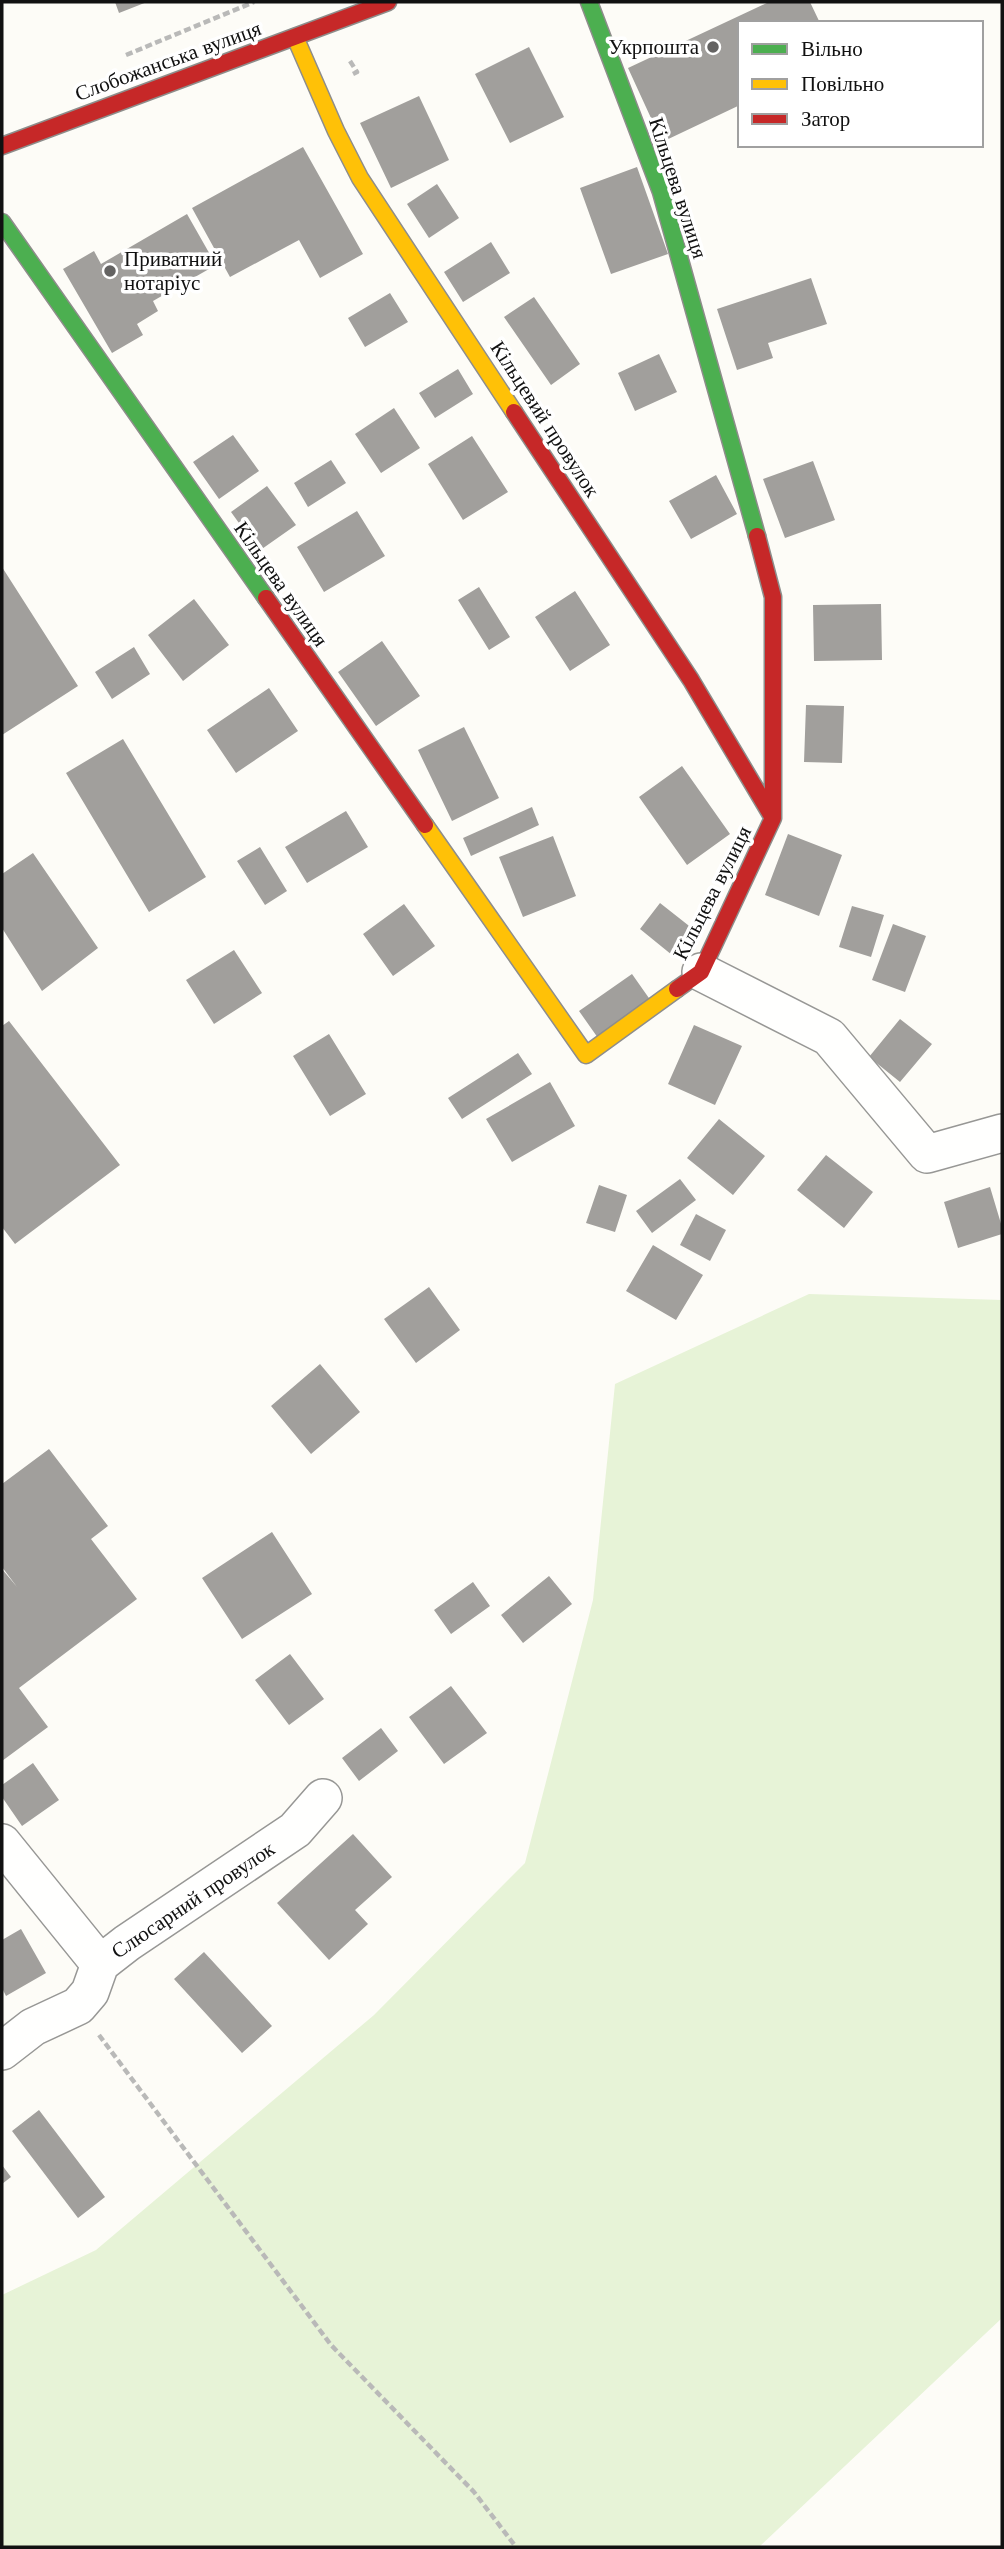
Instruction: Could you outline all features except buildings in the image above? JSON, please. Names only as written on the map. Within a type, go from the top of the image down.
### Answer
[{"type":"street","name":"Слобожанська вулиця","points":[[2,146],[388,2]]},
{"type":"street","name":"Кільцева вулиця","points":[[2,222],[586,1055],[701,972],[773,818],[773,597],[661,192],[589,2]]},
{"type":"street","name":"Кільцевий провулок","points":[[295,37],[336,131],[360,178],[691,680],[773,818]]},
{"type":"street","points":[[701,972],[829,1037],[927,1154],[1002,1133]]},
{"type":"street","name":"Слюсарний провулок","points":[[78,2006],[90,1992],[100,1964],[295,1830],[323,1798]]},
{"type":"street","points":[[2,1843],[100,1964]]},
{"type":"street","points":[[2,2052],[33,2027],[78,2006]]},
{"type":"path","points":[[78,2006],[331,2345],[474,2493],[516,2547]]},
{"type":"green space","points":[[809,1294],[1002,1300],[1002,2318],[759,2547],[2,2547],[2,2295],[96,2250],[374,2015],[525,1863],[593,1600],[615,1384]]},
{"type":"traffic: fast","points":[[589,2],[661,192],[757,536]]},
{"type":"traffic: fast","points":[[2,222],[266,598]]},
{"type":"traffic: slow","points":[[295,37],[336,131],[360,178],[514,412]]},
{"type":"traffic: slow","points":[[425,825],[586,1055],[677,989]]},
{"type":"traffic: jam","points":[[2,146],[388,2]]},
{"type":"traffic: jam","points":[[514,412],[691,680],[773,818]]},
{"type":"traffic: jam","points":[[677,989],[701,972],[773,818],[773,597],[757,536]]},
{"type":"traffic: jam","points":[[266,598],[425,825]]},
{"type":"place","name":"Укрпошта","points":[[713,47]]},
{"type":"place","name":"Приватний нотаріус","points":[[110,271]]}]
